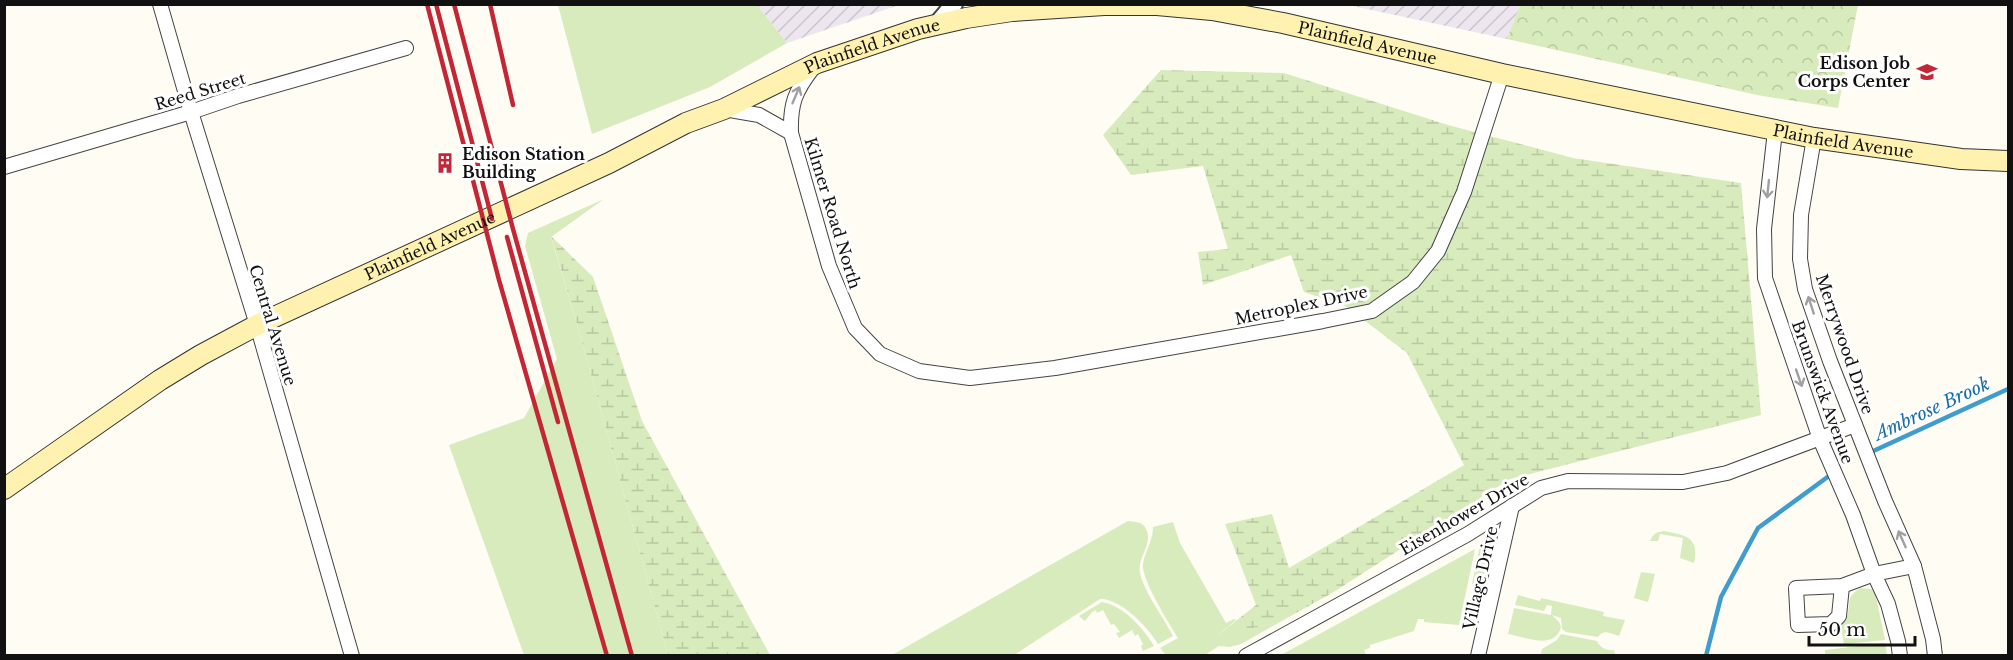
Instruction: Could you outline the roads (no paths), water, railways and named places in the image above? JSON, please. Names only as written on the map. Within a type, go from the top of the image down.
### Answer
[{"type":"main road","name":"Plainfield Avenue","points":[[4,489],[160,380],[257,325],[609,163],[686,123],[724,109],[817,63],[937,24],[1012,8],[1157,5],[1212,10],[1284,23],[1502,74],[1775,131],[1961,159],[2008,161]]},
{"type":"street","name":"Central Avenue","points":[[160,4],[190,112],[257,325],[352,656]]},
{"type":"street","points":[[937,24],[954,4]]},
{"type":"street","name":"Reed Street","points":[[4,167],[406,48]]},
{"type":"street","name":"Kilmer Road North","points":[[817,63],[802,82],[794,98],[790,114],[791,133],[829,266],[855,328],[880,354],[919,371],[970,378],[1056,368],[1140,352]]},
{"type":"street","name":"Metroplex Drive","points":[[1140,352],[1372,311],[1413,282],[1438,251],[1464,192],[1502,74]]},
{"type":"street","points":[[724,109],[759,115],[791,133]]},
{"type":"street","name":"Brunswick Avenue","points":[[1775,131],[1764,229],[1765,278],[1820,439],[1888,604],[1900,656]]},
{"type":"street","name":"Merrywood Drive","points":[[1814,138],[1801,215],[1800,259],[1805,289],[1855,425],[1914,566],[1933,639],[1935,656]]},
{"type":"street","name":"Eisenhower Drive","points":[[1246,656],[1468,534],[1541,488],[1568,481],[1683,482],[1727,473],[1855,425]]},
{"type":"street","name":"Village Drive","points":[[1478,656],[1512,506]]},
{"type":"street","points":[[1842,586],[1874,574],[1914,566]]},
{"type":"waterway","name":"Ambrose Brook","points":[[1869,453],[2008,389]]},
{"type":"waterway","name":"Ambrose Brook","points":[[1706,656],[1721,597],[1758,528],[1833,473]]},
{"type":"railway","points":[[427,4],[499,280],[607,656]]},
{"type":"railway","points":[[436,4],[492,219]]},
{"type":"railway","points":[[454,4],[513,229],[632,656]]},
{"type":"railway","points":[[490,4],[513,105]]},
{"type":"railway","points":[[507,237],[558,422]]},
{"type":"place","name":"Edison Job Corps Center","points":[[1927,72]]},
{"type":"place","name":"Edison Station Building","points":[[445,163]]}]
